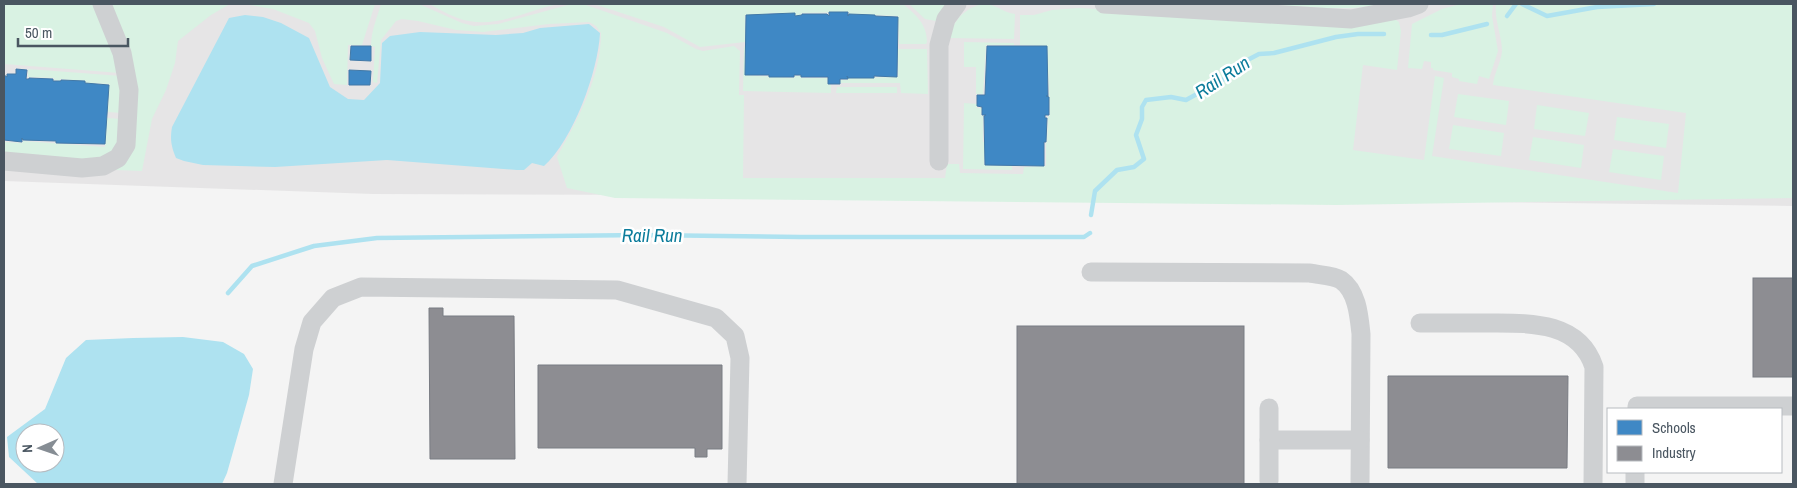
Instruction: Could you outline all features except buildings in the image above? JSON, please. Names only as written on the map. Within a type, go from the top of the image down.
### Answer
[{"type":"street","points":[[4,161],[82,168],[103,166],[118,158],[126,145],[129,90],[122,53],[102,4]]},
{"type":"street","points":[[939,161],[939,45],[946,19],[957,4]]},
{"type":"street","points":[[1104,4],[1351,19],[1408,8],[1419,4]]},
{"type":"street","points":[[1091,272],[1310,273],[1340,279],[1351,290],[1359,313],[1361,334],[1360,484]]},
{"type":"street","points":[[283,484],[304,349],[312,322],[333,298],[361,287],[617,290],[716,318],[735,336],[740,358],[737,484]]},
{"type":"street","points":[[1420,323],[1531,324],[1550,327],[1570,336],[1584,346],[1591,357],[1594,367],[1593,484]]},
{"type":"street","points":[[1637,408],[1637,406],[1793,406]]},
{"type":"street","points":[[1268,481],[1270,408]]},
{"type":"street","points":[[1269,440],[1360,440]]},
{"type":"shaded area","points":[[4,4],[1793,4],[1793,206],[1008,196],[373,194],[4,181]]},
{"type":"green space","points":[[4,4],[97,5],[120,73],[4,64]]},
{"type":"green space","points":[[112,4],[230,4],[211,15],[178,41],[175,63],[166,90],[152,119],[142,171],[115,170],[129,150]]},
{"type":"green space","points":[[244,4],[375,4],[362,45],[348,45],[347,85],[334,84],[322,58],[315,31],[309,23],[273,9]]},
{"type":"green space","points":[[381,4],[419,4],[462,23],[474,26],[498,24],[568,5],[586,5],[667,33],[703,51],[734,46],[740,51],[739,95],[744,95],[743,178],[945,178],[947,164],[959,164],[960,173],[1023,174],[1024,167],[1046,166],[1048,116],[1050,116],[1047,46],[1020,45],[1020,15],[1034,15],[1052,10],[1079,8],[1252,19],[1393,18],[1399,22],[1401,31],[1397,70],[1363,65],[1353,150],[1424,160],[1435,76],[1444,78],[1432,156],[1678,193],[1686,113],[1493,85],[1502,51],[1496,16],[1496,4],[1793,4],[1793,198],[1336,205],[615,198],[567,188],[557,157],[573,128],[593,82],[600,49],[601,33],[596,26],[589,22],[549,24],[483,32],[456,30],[402,19],[396,21],[381,40],[377,83],[373,82],[375,47],[371,46],[371,40]]},
{"type":"green space","points":[[429,4],[558,4],[503,20],[480,22],[459,18]]},
{"type":"green space","points":[[594,4],[903,4],[923,25],[927,42],[926,44],[899,44],[898,16],[849,14],[849,12],[802,13],[801,15],[795,15],[795,13],[769,13],[745,15],[745,42],[700,47],[664,27]]},
{"type":"green space","points":[[909,4],[947,4],[936,21],[925,19]]},
{"type":"green space","points":[[981,4],[992,5],[1015,14],[1014,39],[949,38],[960,16],[969,9]]},
{"type":"green space","points":[[1256,4],[1386,4],[1353,8],[1326,8]]},
{"type":"green space","points":[[1461,4],[1493,4],[1492,16],[1498,51],[1489,79],[1479,76],[1477,84],[1459,81],[1459,79],[1452,77],[1452,73],[1433,70],[1431,62],[1424,61],[1422,69],[1408,68],[1412,24],[1442,9]]},
{"type":"green space","points":[[964,42],[1014,43],[1014,45],[986,45],[983,94],[976,94],[976,67],[964,67]]},
{"type":"green space","points":[[744,47],[745,75],[827,78],[828,84],[831,85],[831,93],[743,91]]},
{"type":"green space","points":[[898,49],[927,49],[928,94],[901,93],[900,83],[840,83],[840,80],[848,80],[848,78],[898,77]]},
{"type":"green space","points":[[28,69],[121,76],[122,113],[108,112],[109,84],[28,77]]},
{"type":"green space","points":[[837,87],[897,87],[897,93],[836,93]]},
{"type":"green space","points":[[1458,94],[1509,101],[1506,125],[1454,117]]},
{"type":"green space","points":[[964,103],[977,104],[977,108],[982,108],[983,142],[985,142],[984,165],[1012,166],[1012,170],[963,169]]},
{"type":"green space","points":[[1537,105],[1589,113],[1585,136],[1534,129]]},
{"type":"green space","points":[[1617,117],[1669,124],[1666,148],[1614,140]]},
{"type":"green space","points":[[107,118],[122,119],[121,133],[113,154],[97,161],[4,154],[4,142],[22,143],[23,141],[105,147]]},
{"type":"green space","points":[[1453,125],[1504,133],[1501,156],[1449,149]]},
{"type":"green space","points":[[1533,137],[1584,145],[1581,168],[1529,160]]},
{"type":"green space","points":[[1613,149],[1664,156],[1661,180],[1609,172]]},
{"type":"water","points":[[245,15],[263,17],[281,23],[309,38],[330,87],[348,99],[364,100],[380,83],[382,43],[390,36],[420,32],[496,35],[523,33],[540,28],[589,24],[600,33],[589,85],[574,123],[565,140],[544,166],[532,163],[524,170],[517,170],[387,160],[275,167],[203,165],[176,158],[171,142],[172,127],[229,18]]},
{"type":"water","points":[[183,337],[223,342],[244,354],[253,369],[249,395],[227,473],[222,484],[38,484],[26,473],[65,473],[65,423],[26,423],[45,409],[66,358],[86,340]]},
{"type":"water","points":[[15,431],[15,463],[9,457],[7,437]]},
{"type":"waterway","name":"Rail Run","points":[[1507,16],[1516,4]]},
{"type":"waterway","name":"Rail Run","points":[[1522,4],[1547,16],[1597,7],[1654,4]]},
{"type":"waterway","name":"Rail Run","points":[[1431,35],[1442,35],[1487,24]]},
{"type":"waterway","name":"Rail Run","points":[[1091,215],[1095,191],[1117,170],[1134,167],[1144,159],[1136,135],[1142,119],[1142,107],[1146,100],[1171,97],[1186,100],[1226,78],[1236,66],[1259,54],[1274,53],[1336,37],[1358,34],[1384,34]]},
{"type":"waterway","name":"Rail Run","points":[[228,293],[252,266],[314,246],[377,238],[642,235],[1084,237],[1090,233]]}]
